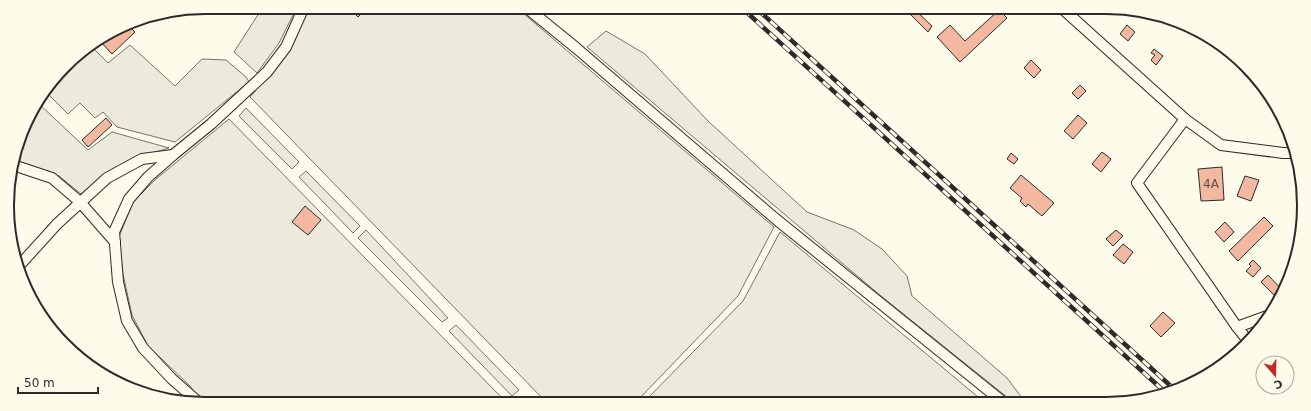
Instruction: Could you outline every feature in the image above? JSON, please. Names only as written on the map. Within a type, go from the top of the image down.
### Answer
[{"type":"street","points":[[192,397],[172,379],[143,348],[127,321],[118,282],[114,232],[129,199],[148,177],[211,124],[267,72],[286,47],[301,14]]},
{"type":"street","points":[[534,14],[777,220],[997,397]]},
{"type":"street","points":[[1069,14],[1185,119],[1221,146],[1289,153]]},
{"type":"street","points":[[1185,119],[1137,183],[1245,337]]},
{"type":"street","points":[[23,262],[57,224],[107,178],[142,159],[173,155]]},
{"type":"street","points":[[18,167],[52,178],[80,202],[115,242]]},
{"type":"street","points":[[1237,327],[1260,319]]},
{"type":"shaded area","points":[[258,14],[294,14],[279,43],[257,73],[234,52]]},
{"type":"shaded area","points":[[306,14],[524,14],[774,227],[738,296],[641,397],[541,397],[250,97],[292,47]]},
{"type":"shaded area","points":[[606,31],[645,54],[708,121],[807,212],[854,230],[882,249],[907,276],[912,296],[1007,378],[1021,397],[1007,397],[881,296],[587,47]]},
{"type":"shaded area","points":[[130,45],[175,86],[202,59],[226,60],[246,77],[249,82],[175,142],[117,127],[103,112],[95,118],[80,103],[68,114],[49,95],[70,70],[95,50],[108,63]]},
{"type":"shaded area","points":[[42,107],[88,150],[112,132],[169,148],[145,155],[102,176],[81,194],[59,176],[20,162],[24,144]]},
{"type":"shaded area","points":[[246,108],[299,162],[292,169],[239,116]]},
{"type":"shaded area","points":[[229,119],[501,397],[199,397],[189,385],[148,346],[132,315],[123,274],[119,237],[133,202],[156,179]]},
{"type":"shaded area","points":[[306,171],[360,226],[353,233],[299,177]]},
{"type":"shaded area","points":[[366,230],[448,318],[442,322],[358,238]]},
{"type":"shaded area","points":[[780,232],[978,397],[649,397],[743,301]]},
{"type":"shaded area","points":[[456,325],[519,390],[512,396],[449,331]]},
{"type":"building","points":[[910,14],[919,14],[932,26],[928,32]]},
{"type":"building","points":[[995,14],[1003,14],[1007,18],[960,62],[937,37],[950,25],[965,41]]},
{"type":"building","points":[[1127,25],[1135,32],[1128,41],[1120,34]]},
{"type":"building","points":[[132,29],[135,32],[112,54],[103,44]]},
{"type":"building","points":[[1154,49],[1163,56],[1156,65],[1151,60],[1155,55],[1151,53]]},
{"type":"building","points":[[1031,60],[1041,70],[1034,78],[1024,68]]},
{"type":"building","points":[[1080,85],[1086,91],[1078,99],[1072,93]]},
{"type":"building","points":[[1078,115],[1087,123],[1073,139],[1064,131]]},
{"type":"building","points":[[106,118],[112,125],[88,147],[82,140]]},
{"type":"building","points":[[1102,152],[1111,159],[1101,172],[1092,164]]},
{"type":"building","points":[[1011,153],[1018,159],[1014,164],[1007,159]]},
{"type":"building","points":[[1222,167],[1224,200],[1201,201],[1198,169]]},
{"type":"building","points":[[1021,175],[1054,203],[1042,216],[1028,204],[1026,207],[1020,201],[1022,198],[1010,188]]},
{"type":"building","points":[[1245,176],[1259,180],[1251,201],[1237,196]]},
{"type":"building","points":[[305,206],[321,220],[308,235],[292,222]]},
{"type":"building","points":[[1264,217],[1273,226],[1238,261],[1229,251]]},
{"type":"building","points":[[1225,222],[1234,232],[1224,242],[1215,232]]},
{"type":"building","points":[[1116,230],[1123,236],[1113,246],[1106,239]]},
{"type":"building","points":[[1123,244],[1133,252],[1124,264],[1113,255]]},
{"type":"building","points":[[1253,260],[1261,268],[1253,277],[1246,271],[1251,266],[1249,264]]},
{"type":"building","points":[[1268,275],[1279,286],[1274,295],[1261,282]]},
{"type":"building","points":[[1163,312],[1175,323],[1161,337],[1150,326]]},
{"type":"railway","points":[[749,14],[1161,388]]},
{"type":"railway","points":[[762,14],[1170,386]]}]
